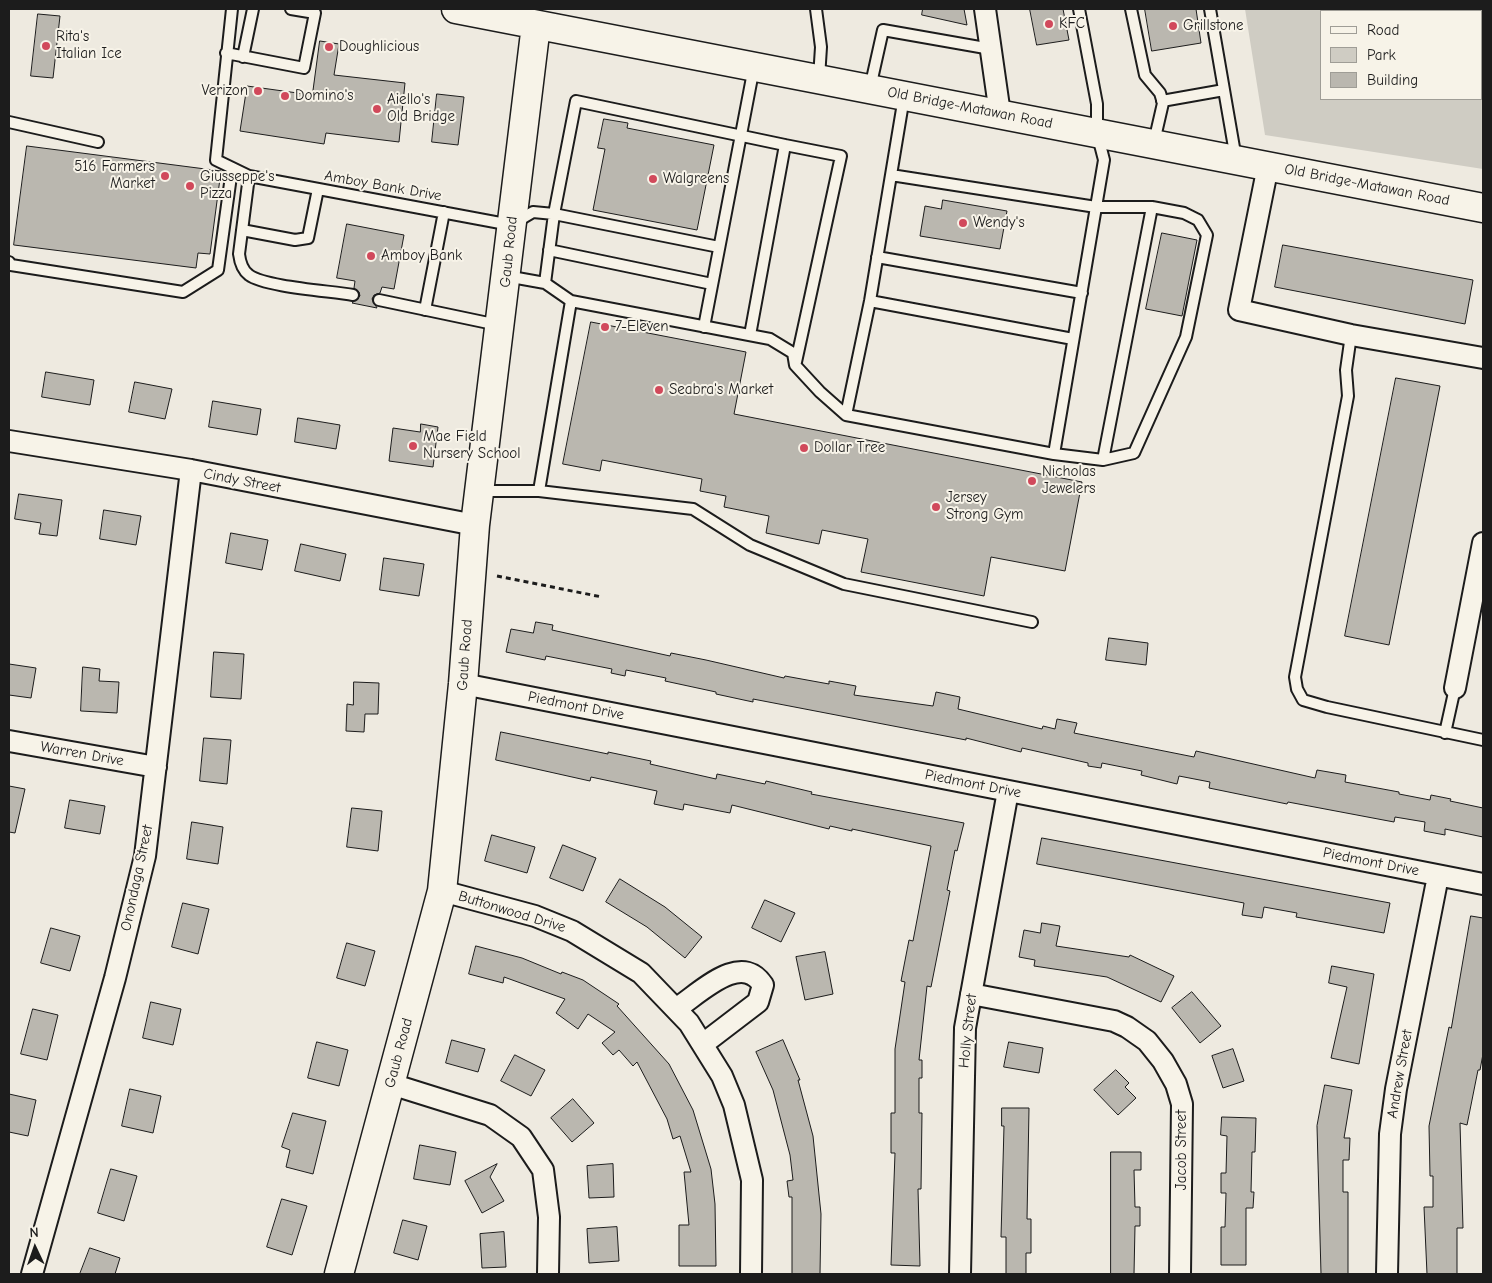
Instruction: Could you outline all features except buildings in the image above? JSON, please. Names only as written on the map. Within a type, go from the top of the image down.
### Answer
[{"type":"street","name":"Old Bridge-Matawan Road","points":[[456,9],[536,21],[904,96],[1483,208]]},
{"type":"street","points":[[985,9],[1000,114]]},
{"type":"street","name":"Gaub Road","points":[[339,1274],[442,891],[463,684],[475,525],[536,21]]},
{"type":"street","points":[[1268,166],[1239,310],[1351,335],[1483,358]]},
{"type":"street","name":"Cindy Street","points":[[9,441],[191,470],[475,525]]},
{"type":"street","name":"Onondaga Street","points":[[32,1274],[115,978],[145,856],[191,470]]},
{"type":"street","points":[[1455,688],[1477,610],[1483,543]]},
{"type":"street","name":"Piedmont Drive","points":[[463,684],[1483,884]]},
{"type":"street","name":"Warren Drive","points":[[9,741],[156,767]]},
{"type":"street","name":"Holly Street","points":[[960,1274],[963,1050],[971,994],[1008,791]]},
{"type":"street","name":"Andrew Street","points":[[1387,1274],[1390,1134],[1396,1089],[1438,876]]},
{"type":"street","name":"Buttonwood Drive","points":[[442,891],[535,916],[572,931],[641,973],[677,1008],[703,1044],[722,1076],[734,1105],[752,1180],[751,1274]]},
{"type":"street","points":[[677,1008],[725,976],[736,971],[746,971],[757,976],[763,985],[758,1002],[703,1044]]},
{"type":"street","name":"Jacob Street","points":[[971,994],[1114,1021],[1138,1034],[1155,1050],[1176,1084],[1182,1104],[1180,1274]]},
{"type":"street","points":[[391,1084],[490,1115],[521,1137],[543,1170],[549,1217],[548,1274]]},
{"type":"lane","points":[[9,262],[11,265],[183,292],[218,270],[232,169],[216,160],[232,9]]},
{"type":"lane","points":[[244,57],[253,9]]},
{"type":"lane","points":[[226,53],[304,68],[314,13],[291,9]]},
{"type":"lane","points":[[816,9],[822,47],[819,79]]},
{"type":"lane","points":[[1054,454],[1104,160],[1098,133],[1097,104],[1080,9]]},
{"type":"lane","points":[[1131,9],[1145,75],[1160,93],[1162,101],[1154,144]]},
{"type":"lane","points":[[1210,9],[1236,160]]},
{"type":"lane","points":[[870,89],[883,30],[991,49]]},
{"type":"lane","points":[[704,327],[754,66]]},
{"type":"lane","points":[[1162,101],[1224,90]]},
{"type":"lane","points":[[846,415],[870,301],[904,96]]},
{"type":"lane","points":[[545,283],[554,214],[576,101],[841,156],[795,365]]},
{"type":"lane","points":[[9,122],[98,142]]},
{"type":"lane","points":[[750,335],[785,145]]},
{"type":"lane","name":"Amboy Bank Drive","points":[[232,169],[250,176],[511,225]]},
{"type":"lane","points":[[506,276],[545,283],[571,301],[770,339],[793,353],[795,365],[820,392],[846,415],[1054,454],[1103,460],[1134,452],[1186,337],[1207,235],[1198,220],[1184,213],[1152,207],[1096,208],[891,175]]},
{"type":"lane","points":[[250,176],[239,254],[240,263],[250,276],[262,281],[353,295]]},
{"type":"lane","points":[[242,230],[295,240],[308,238],[318,189]]},
{"type":"lane","points":[[1103,460],[1152,207]]},
{"type":"lane","points":[[425,310],[444,212]]},
{"type":"lane","points":[[511,225],[534,212],[554,214],[719,247]]},
{"type":"lane","points":[[549,250],[712,284]]},
{"type":"lane","points":[[877,257],[1082,293]]},
{"type":"lane","points":[[379,300],[500,325]]},
{"type":"lane","points":[[539,491],[571,301]]},
{"type":"lane","points":[[870,301],[1074,338]]},
{"type":"lane","points":[[1351,335],[1346,370],[1348,396],[1295,678],[1297,689],[1304,700],[1319,705],[1483,740]]},
{"type":"lane","points":[[479,491],[539,491],[693,509],[750,545],[844,584],[1032,622]]},
{"type":"lane","points":[[1445,733],[1455,688]]},
{"type":"path","points":[[497,576],[602,597]]},
{"type":"green space","points":[[1245,9],[1483,9],[1483,169],[1265,135]]},
{"type":"place","name":"KFC","points":[[1049,24]]},
{"type":"place","name":"Grillstone","points":[[1173,26]]},
{"type":"place","name":"Rita's Italian Ice","points":[[46,46]]},
{"type":"place","name":"Doughlicious","points":[[329,47]]},
{"type":"place","name":"Verizon","points":[[258,91]]},
{"type":"place","name":"Domino's","points":[[285,96]]},
{"type":"place","name":"Aiello's Old Bridge","points":[[377,109]]},
{"type":"place","name":"516 Farmers Market","points":[[165,176]]},
{"type":"place","name":"Walgreens","points":[[653,179]]},
{"type":"place","name":"Giusseppe's Pizza","points":[[190,186]]},
{"type":"place","name":"Wendy's","points":[[963,223]]},
{"type":"place","name":"Amboy Bank","points":[[371,256]]},
{"type":"place","name":"7-Eleven","points":[[605,327]]},
{"type":"place","name":"Seabra's Market","points":[[659,390]]},
{"type":"place","name":"Mae Field Nursery School","points":[[413,446]]},
{"type":"place","name":"Dollar Tree","points":[[804,448]]},
{"type":"place","name":"Nicholas Jewelers","points":[[1032,481]]},
{"type":"place","name":"Jersey Strong Gym","points":[[936,507]]}]
